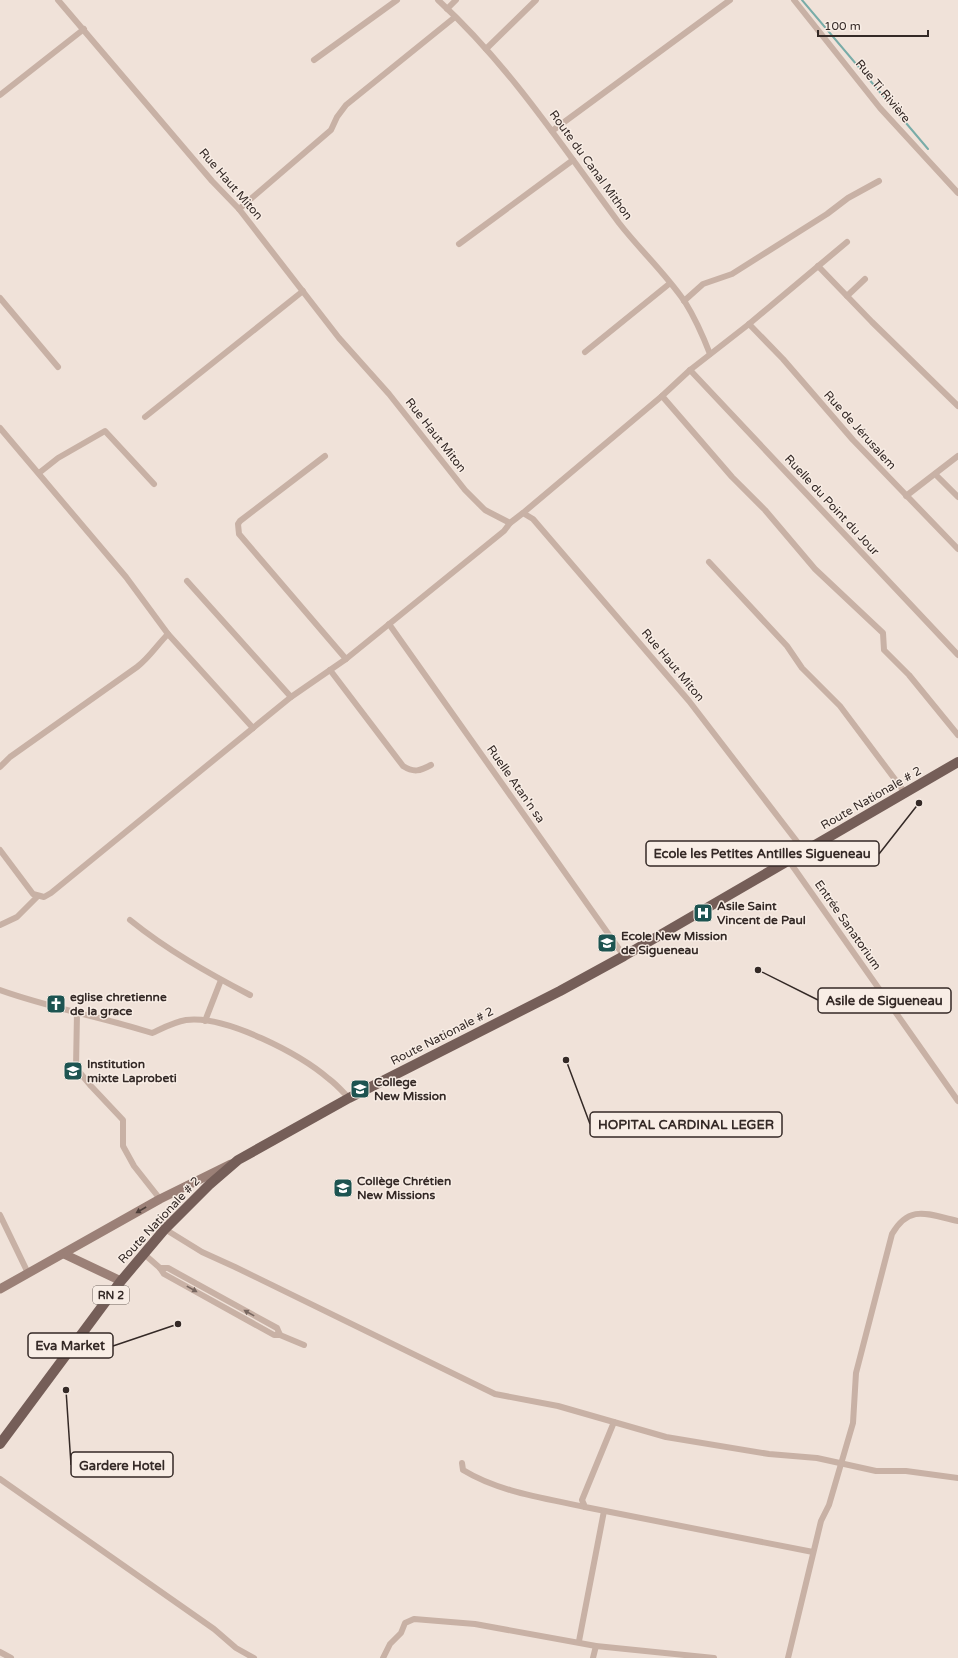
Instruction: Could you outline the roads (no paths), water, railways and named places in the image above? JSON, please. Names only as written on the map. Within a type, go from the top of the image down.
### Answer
[{"type":"main road","name":"Route Nationale # 2","points":[[0,1444],[120,1282],[164,1230],[209,1185],[238,1160],[349,1098],[560,991],[624,956],[906,794],[958,762]]},
{"type":"main road","points":[[0,1289],[160,1199],[238,1160]]},
{"type":"main road","points":[[64,1254],[120,1282]]},
{"type":"street","name":"Rue Haut Miton","points":[[58,0],[212,181],[239,208],[339,338],[389,394],[465,490],[485,510],[510,523]]},
{"type":"street","points":[[314,60],[397,0]]},
{"type":"street","name":"Route du Canal Mithon","points":[[438,0],[486,50],[532,104],[620,224],[684,301],[698,325],[710,354]]},
{"type":"street","points":[[447,9],[456,0]]},
{"type":"street","points":[[486,50],[536,0]]},
{"type":"street","points":[[552,131],[730,0]]},
{"type":"street","name":"Rue Ti Rivière","points":[[794,0],[880,108],[958,193]]},
{"type":"street","points":[[239,208],[331,130],[337,116],[346,105],[455,17]]},
{"type":"street","points":[[0,95],[84,30]]},
{"type":"street","points":[[459,244],[573,160]]},
{"type":"street","points":[[684,301],[703,284],[732,274],[827,214],[848,198],[879,181]]},
{"type":"street","points":[[0,925],[17,917],[37,897],[44,897],[50,893],[291,697],[346,659],[504,531],[510,523],[662,396],[690,370],[749,324],[847,242]]},
{"type":"street","points":[[818,266],[958,406]]},
{"type":"street","points":[[847,296],[865,279]]},
{"type":"street","points":[[585,352],[669,284]]},
{"type":"street","points":[[145,417],[303,292]]},
{"type":"street","points":[[0,298],[58,367]]},
{"type":"street","name":"Rue de Jérusalem","points":[[749,324],[783,359],[853,440],[958,549]]},
{"type":"street","name":"Ruelle du Point du Jour","points":[[690,370],[958,655]]},
{"type":"street","points":[[662,396],[732,477],[765,510],[815,569],[883,633],[884,650],[909,675],[958,735]]},
{"type":"street","points":[[0,428],[126,577],[168,634],[253,728]]},
{"type":"street","points":[[39,473],[58,458],[105,431],[154,484]]},
{"type":"street","points":[[325,456],[240,521],[238,530],[239,534],[346,659]]},
{"type":"street","points":[[906,496],[958,456]]},
{"type":"street","points":[[935,474],[958,497]]},
{"type":"street","name":"Rue Haut Miton","points":[[523,513],[533,519],[567,556],[689,701],[805,852]]},
{"type":"street","points":[[708,562],[787,646],[802,668],[840,706],[906,794]]},
{"type":"street","points":[[187,581],[291,697]]},
{"type":"street","name":"Ruelle Atan'n sa","points":[[389,624],[624,956]]},
{"type":"street","points":[[0,767],[10,757],[146,660],[168,634]]},
{"type":"street","points":[[330,670],[403,766],[408,770],[419,771],[431,765]]},
{"type":"street","points":[[0,850],[37,897]]},
{"type":"street","name":"Entrée Sanatorium","points":[[789,861],[958,1101]]},
{"type":"street","points":[[130,920],[151,937],[221,980],[250,995]]},
{"type":"street","points":[[205,1021],[221,980]]},
{"type":"street","points":[[0,990],[43,1005],[115,1022],[152,1033],[174,1023],[188,1020],[205,1021],[238,1028],[286,1050],[329,1078],[349,1098]]},
{"type":"street","points":[[77,1013],[76,1068],[123,1120],[122,1146],[134,1166],[160,1199]]},
{"type":"street","points":[[788,1658],[821,1521],[829,1505],[853,1423],[856,1373],[892,1234],[903,1218],[909,1215],[920,1214],[958,1221]]},
{"type":"street","points":[[0,1215],[28,1273]]},
{"type":"street","points":[[164,1230],[214,1259],[242,1270],[495,1394],[558,1406],[666,1437],[769,1454],[817,1458],[876,1471],[906,1471],[958,1478]]},
{"type":"street","points":[[144,1254],[160,1268],[168,1268],[277,1328],[280,1335],[304,1345]]},
{"type":"street","points":[[585,1507],[582,1500],[614,1422]]},
{"type":"street","points":[[462,1464],[463,1470],[483,1481],[520,1492],[604,1511],[813,1552]]},
{"type":"street","points":[[0,1479],[214,1629],[236,1648],[254,1658]]},
{"type":"street","points":[[579,1641],[604,1511]]},
{"type":"street","points":[[383,1658],[393,1640],[402,1633],[405,1622],[414,1619],[475,1624],[549,1638],[579,1641],[596,1646],[714,1658]]},
{"type":"street","points":[[593,1658],[596,1646]]},
{"type":"street","points":[[646,1651],[646,1658]]},
{"type":"street","points":[[0,1652],[11,1658]]},
{"type":"waterway","points":[[802,0],[928,149]]},
{"type":"place","name":"Ecole les Petites Antilles Sigueneau","points":[[919,803]]},
{"type":"place","name":"Asile Saint Vincent de Paul","points":[[703,913]]},
{"type":"place","name":"Ecole New Mission de Sigueneau","points":[[607,943]]},
{"type":"place","name":"Asile de Sigueneau","points":[[758,970]]},
{"type":"place","name":"eglise chretienne de la grace","points":[[56,1004]]},
{"type":"place","name":"HOPITAL CARDINAL LEGER","points":[[566,1060]]},
{"type":"place","name":"Institution mixte Laprobeti","points":[[73,1071]]},
{"type":"place","name":"College New Mission","points":[[360,1089]]},
{"type":"place","name":"Collège Chrétien New Missions","points":[[343,1188]]},
{"type":"place","name":"Eva Market","points":[[178,1324]]},
{"type":"place","name":"Gardere Hotel","points":[[66,1390]]}]
